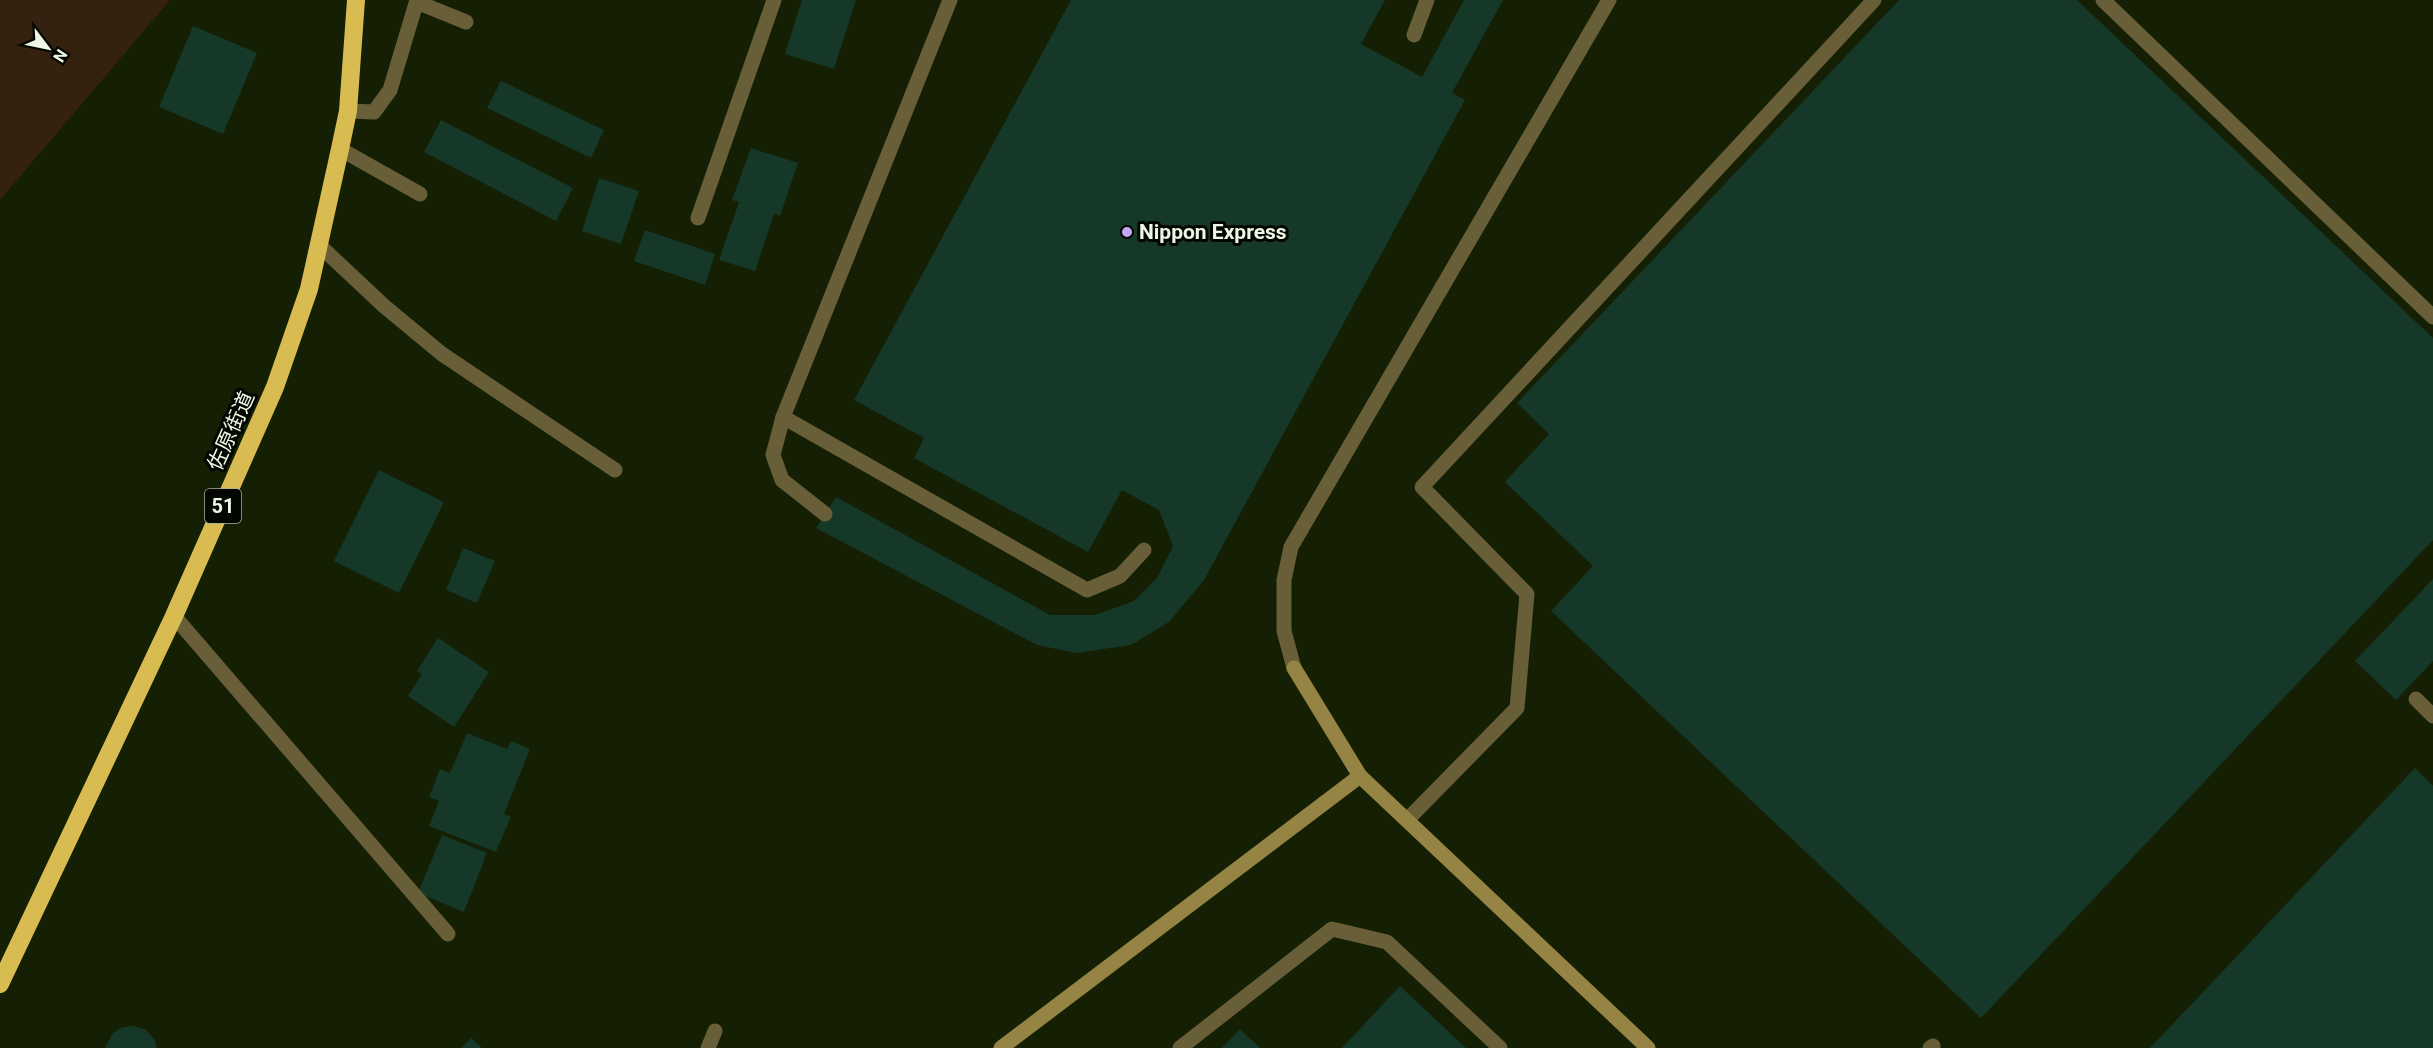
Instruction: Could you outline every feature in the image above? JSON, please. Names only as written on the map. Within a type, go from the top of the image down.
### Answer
[{"type":"highway","name":"佐原街道","points":[[0,984],[174,616],[275,387],[309,289],[348,111],[356,0]]},
{"type":"street","points":[[698,218],[774,0]]},
{"type":"street","points":[[825,514],[782,480],[773,455],[783,417],[950,0]]},
{"type":"street","points":[[1414,34],[1427,0]]},
{"type":"street","points":[[1610,0],[1291,547],[1284,580],[1284,632],[1294,668],[1360,776],[1648,1048]]},
{"type":"street","points":[[1407,820],[1517,708],[1527,594],[1422,487],[1874,0]]},
{"type":"street","points":[[2103,0],[2433,317]]},
{"type":"street","points":[[348,111],[374,112],[390,90],[417,1],[466,22]]},
{"type":"street","points":[[340,149],[420,194]]},
{"type":"street","points":[[319,245],[384,306],[442,354],[615,470]]},
{"type":"street","points":[[783,417],[1087,590],[1120,576],[1144,550]]},
{"type":"street","points":[[174,616],[448,934]]},
{"type":"street","points":[[2416,699],[2433,716]]},
{"type":"street","points":[[1001,1048],[1360,776]]},
{"type":"street","points":[[1180,1048],[1332,929],[1387,942],[1500,1048]]},
{"type":"street","points":[[708,1048],[715,1031]]},
{"type":"shaded area","points":[[0,0],[170,0],[0,200]]},
{"type":"building","points":[[802,0],[856,0],[834,69],[785,54]]},
{"type":"building","name":"Nippon Express","points":[[1071,0],[1385,0],[1361,44],[1422,77],[1464,0],[1503,0],[1452,93],[1465,100],[1204,580],[1169,622],[1131,645],[1076,653],[1037,645],[816,528],[836,497],[1050,615],[1095,615],[1134,601],[1157,578],[1173,546],[1159,510],[1122,490],[1088,552],[914,458],[924,438],[854,400]]},
{"type":"building","points":[[1899,0],[2077,0],[2433,338],[2433,540],[1981,1018],[1551,611],[1593,566],[1505,482],[1549,434],[1517,403]]},
{"type":"building","points":[[193,26],[257,53],[223,134],[159,107]]},
{"type":"building","points":[[501,81],[604,130],[591,158],[487,108]]},
{"type":"building","points":[[441,120],[573,188],[556,221],[424,152]]},
{"type":"building","points":[[751,148],[798,163],[780,216],[774,214],[755,271],[719,260],[739,202],[732,200]]},
{"type":"building","points":[[599,178],[639,191],[621,244],[582,231]]},
{"type":"building","points":[[645,230],[715,254],[705,285],[634,261]]},
{"type":"building","points":[[379,470],[444,502],[399,593],[334,561]]},
{"type":"building","points":[[463,548],[495,561],[477,603],[446,590]]},
{"type":"building","points":[[2433,579],[2433,661],[2396,700],[2355,661]]},
{"type":"building","points":[[438,638],[489,672],[454,727],[408,696],[422,674],[417,671]]},
{"type":"building","points":[[467,733],[507,749],[511,741],[530,749],[504,814],[511,816],[496,852],[429,826],[439,801],[429,797],[440,769],[450,773]]},
{"type":"building","points":[[2415,768],[2433,786],[2433,1048],[2150,1048]]},
{"type":"building","points":[[442,835],[487,853],[464,912],[418,893]]},
{"type":"building","points":[[1400,986],[1466,1048],[1342,1048]]},
{"type":"building","points":[[135,1026],[146,1030],[154,1039],[157,1048],[105,1048],[113,1033],[123,1027]]},
{"type":"building","points":[[1240,1029],[1260,1048],[1222,1048]]},
{"type":"building","points":[[471,1038],[482,1048],[461,1048]]},
{"type":"place","name":"Nippon Express","points":[[1127,232]]}]
